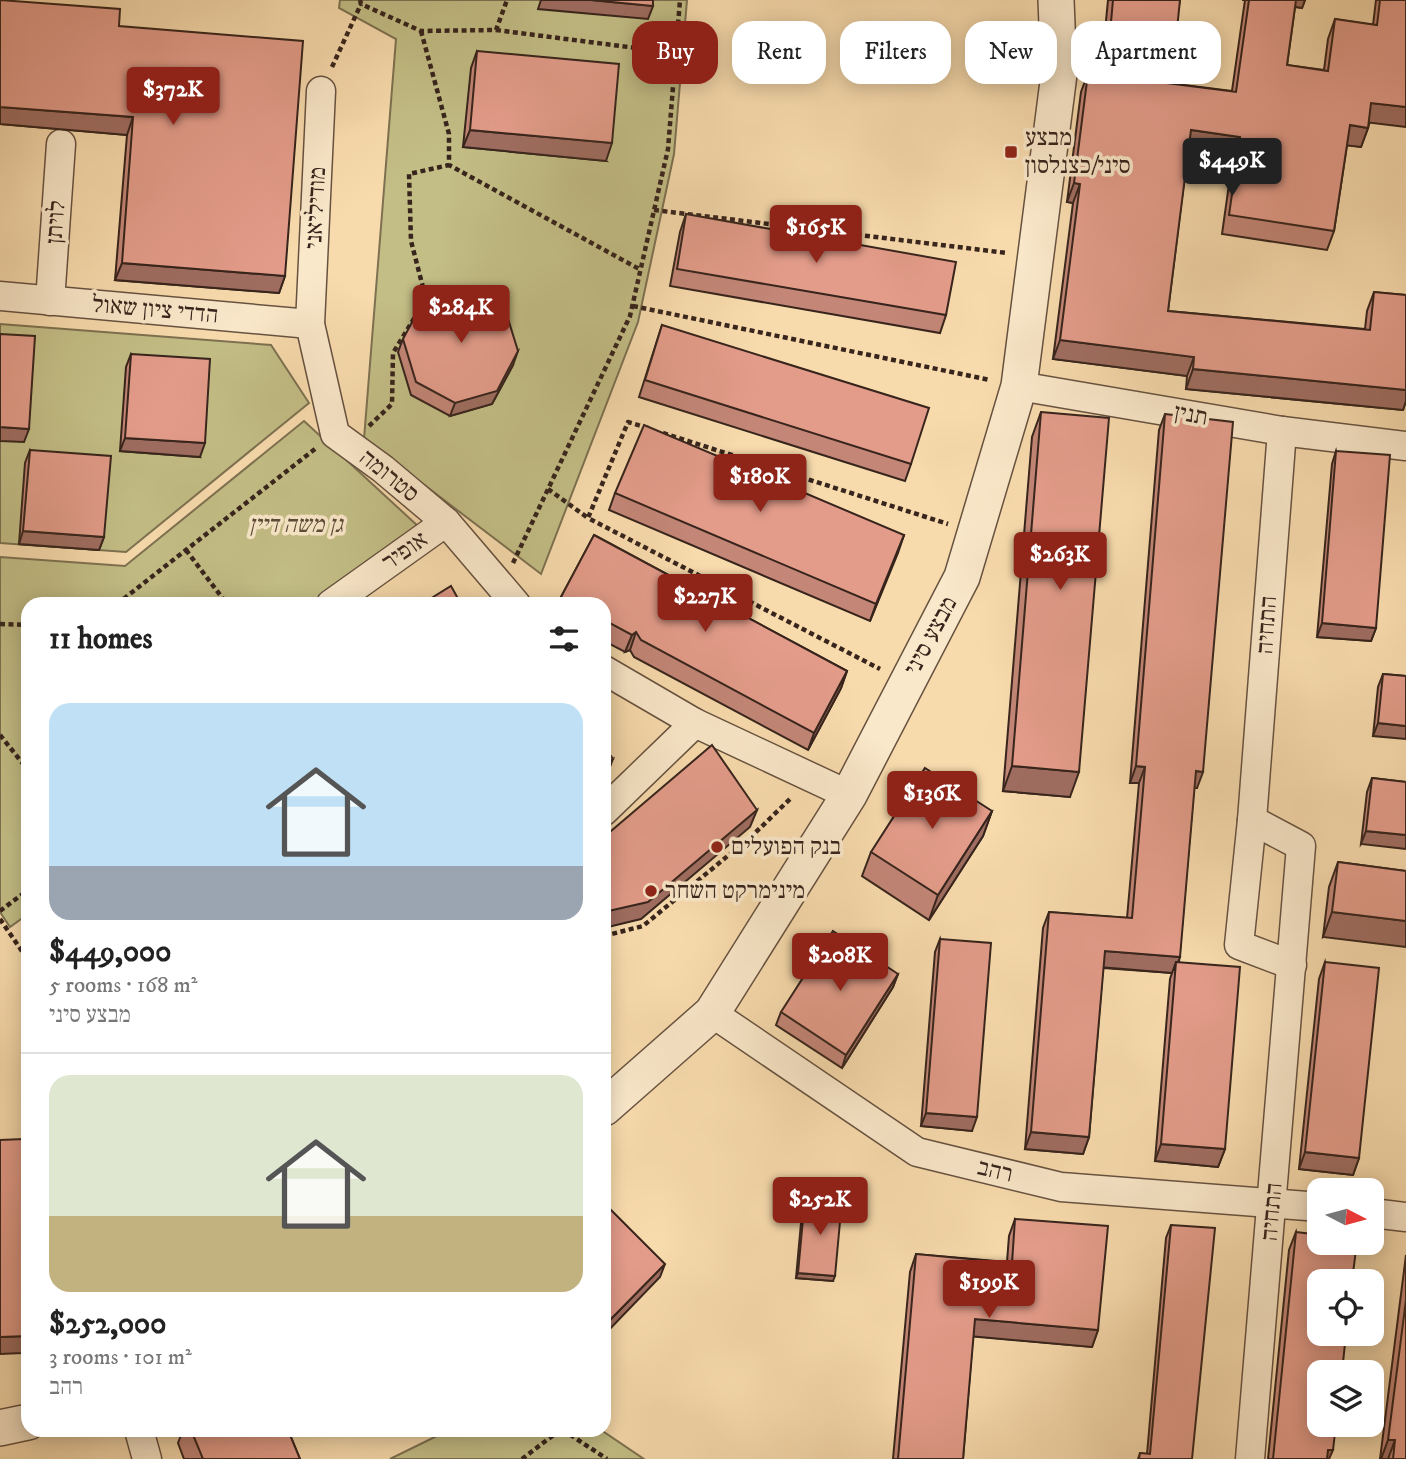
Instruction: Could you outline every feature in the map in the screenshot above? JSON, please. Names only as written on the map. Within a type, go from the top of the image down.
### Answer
[{"type":"street","name":"מבצע סיני","points":[[1056,0],[1059,74]]},
{"type":"street","name":"מבצע סיני","points":[[611,1102],[712,1013],[849,795],[962,577],[1019,386],[1059,74],[1079,0]]},
{"type":"street","name":"מודיליאני","points":[[310,324],[321,91]]},
{"type":"street","name":"לויתן","points":[[50,301],[61,144]]},
{"type":"street","name":"הדדי ציון שאול","points":[[0,296],[310,324]]},
{"type":"street","name":"סטרומה","points":[[310,324],[343,439],[446,522],[509,596]]},
{"type":"street","name":"תנין","points":[[1019,386],[1282,431],[1406,446]]},
{"type":"street","name":"התחיה","points":[[1282,431],[1252,820],[1238,945],[1292,965]]},
{"type":"street","name":"אופיר","points":[[341,597],[446,522]]},
{"type":"street","points":[[611,674],[695,723],[849,795]]},
{"type":"street","points":[[611,804],[695,723]]},
{"type":"street","name":"התחיה","points":[[1250,1459],[1301,846],[1252,820]]},
{"type":"street","name":"רהב","points":[[712,1013],[917,1152],[1061,1187],[1307,1206]]},
{"type":"street","points":[[1384,1214],[1406,1217]]},
{"type":"street","points":[[0,1428],[21,1424]]},
{"type":"street","points":[[141,1437],[147,1459]]},
{"type":"path","points":[[496,30],[507,0]]},
{"type":"path","points":[[678,21],[680,0]]},
{"type":"path","points":[[321,91],[360,2],[421,31],[496,30],[632,47]]},
{"type":"path","points":[[421,31],[449,134],[449,165]]},
{"type":"path","points":[[509,596],[548,489],[633,306],[668,149],[673,84]]},
{"type":"path","points":[[126,597],[186,550],[392,404],[393,353],[426,299],[411,241],[409,174],[449,165],[641,270]]},
{"type":"path","points":[[654,210],[1035,257]]},
{"type":"path","points":[[633,306],[1019,386]]},
{"type":"path","points":[[588,518],[628,422],[975,533]]},
{"type":"path","points":[[548,489],[588,518],[907,683]]},
{"type":"path","points":[[186,550],[222,597]]},
{"type":"path","points":[[0,624],[21,625]]},
{"type":"path","points":[[0,735],[21,761]]},
{"type":"path","points":[[611,934],[643,926],[753,835],[813,777]]},
{"type":"path","points":[[0,911],[21,895]]},
{"type":"path","points":[[0,919],[21,950]]},
{"type":"path","points":[[522,1459],[552,1437]]},
{"type":"path","points":[[572,1437],[607,1459]]},
{"type":"green space","points":[[340,0],[687,0],[685,21],[632,21],[632,84],[680,84],[674,154],[638,322],[541,574],[364,439],[396,39],[339,8]]},
{"type":"green space","points":[[0,324],[271,345],[309,403],[126,552],[0,543]]},
{"type":"green space","name":"גן משה דיין","points":[[304,421],[420,528],[326,597],[21,597],[21,919],[10,927],[0,912],[0,557],[125,566]]},
{"type":"green space","points":[[435,1437],[611,1437],[644,1459],[390,1459]]},
{"type":"building","points":[[0,0],[120,9],[119,26],[303,41],[285,276],[122,263],[133,117],[0,107]]},
{"type":"building","points":[[591,0],[653,0],[653,6]]},
{"type":"building","points":[[1113,0],[1180,0],[1178,21],[1111,21]]},
{"type":"building","points":[[1249,0],[1296,0],[1287,65],[1328,71],[1335,19],[1377,25],[1380,0],[1406,0],[1406,107],[1371,103],[1368,128],[1350,125],[1334,231],[1229,215],[1240,137],[1191,130],[1168,311],[1370,330],[1374,292],[1406,295],[1406,390],[1193,369],[1194,357],[1060,340],[1080,184],[1074,183],[1087,84],[1174,84],[1236,92]]},
{"type":"building","points":[[477,51],[619,64],[612,143],[470,130]]},
{"type":"building","points":[[686,214],[956,262],[946,315],[677,269]]},
{"type":"building","points":[[467,288],[505,309],[518,351],[497,391],[455,403],[416,382],[403,339],[424,300]]},
{"type":"building","points":[[662,325],[929,408],[911,464],[645,380]]},
{"type":"building","points":[[0,334],[35,336],[29,429],[0,427]]},
{"type":"building","points":[[131,354],[210,359],[205,443],[125,438]]},
{"type":"building","points":[[1041,412],[1109,418],[1079,772],[1012,766]]},
{"type":"building","points":[[1165,414],[1233,422],[1203,772],[1196,771],[1180,957],[1105,951],[1089,1137],[1031,1132],[1049,912],[1132,918],[1145,767],[1136,766]]},
{"type":"building","points":[[644,425],[904,535],[876,604],[615,493]]},
{"type":"building","points":[[30,450],[111,456],[104,537],[23,531]]},
{"type":"building","points":[[1336,451],[1390,455],[1376,628],[1322,623]]},
{"type":"building","points":[[594,535],[847,671],[814,733],[641,640],[636,632],[632,635],[611,624],[611,597],[561,597]]},
{"type":"building","points":[[451,586],[457,597],[433,597]]},
{"type":"building","points":[[1383,674],[1406,676],[1406,726],[1378,723]]},
{"type":"building","points":[[712,745],[757,810],[648,902],[611,910],[611,831]]},
{"type":"building","points":[[925,768],[992,811],[938,895],[871,852]]},
{"type":"building","points":[[1372,778],[1406,782],[1406,835],[1366,831]]},
{"type":"building","points":[[1338,862],[1406,871],[1406,921],[1332,912]]},
{"type":"building","points":[[833,931],[898,974],[846,1055],[781,1012]]},
{"type":"building","points":[[940,939],[991,943],[977,1117],[926,1113]]},
{"type":"building","points":[[1176,962],[1240,967],[1225,1149],[1161,1144]]},
{"type":"building","points":[[1325,962],[1379,968],[1359,1158],[1305,1152]]},
{"type":"building","points":[[21,1139],[21,1336],[0,1337],[0,1140]]},
{"type":"building","points":[[805,1197],[842,1200],[835,1276],[798,1273]]},
{"type":"building","points":[[611,1210],[665,1264],[611,1319]]},
{"type":"building","points":[[1015,1219],[1108,1226],[1098,1330],[975,1319],[963,1459],[898,1459],[916,1254],[1012,1263]]},
{"type":"building","points":[[1171,1225],[1215,1228],[1192,1459],[1139,1459],[1140,1453],[1150,1454]]},
{"type":"building","points":[[1296,1232],[1307,1233],[1307,1255],[1355,1255],[1354,1269],[1307,1269],[1307,1346],[1345,1346],[1343,1360],[1307,1360],[1307,1437],[1334,1437],[1333,1450],[1328,1450],[1327,1459],[1273,1459]]},
{"type":"building","points":[[1406,1300],[1406,1459],[1393,1459],[1395,1440],[1388,1440]]},
{"type":"building","points":[[194,1437],[291,1437],[300,1459],[203,1459]]},
{"type":"place","name":"מבצע סיני/כצנלסון","points":[[1011,152]]},
{"type":"place","name":"בנק הפועלים","points":[[717,847]]},
{"type":"place","name":"מינימרקט השחר","points":[[651,891]]}]
